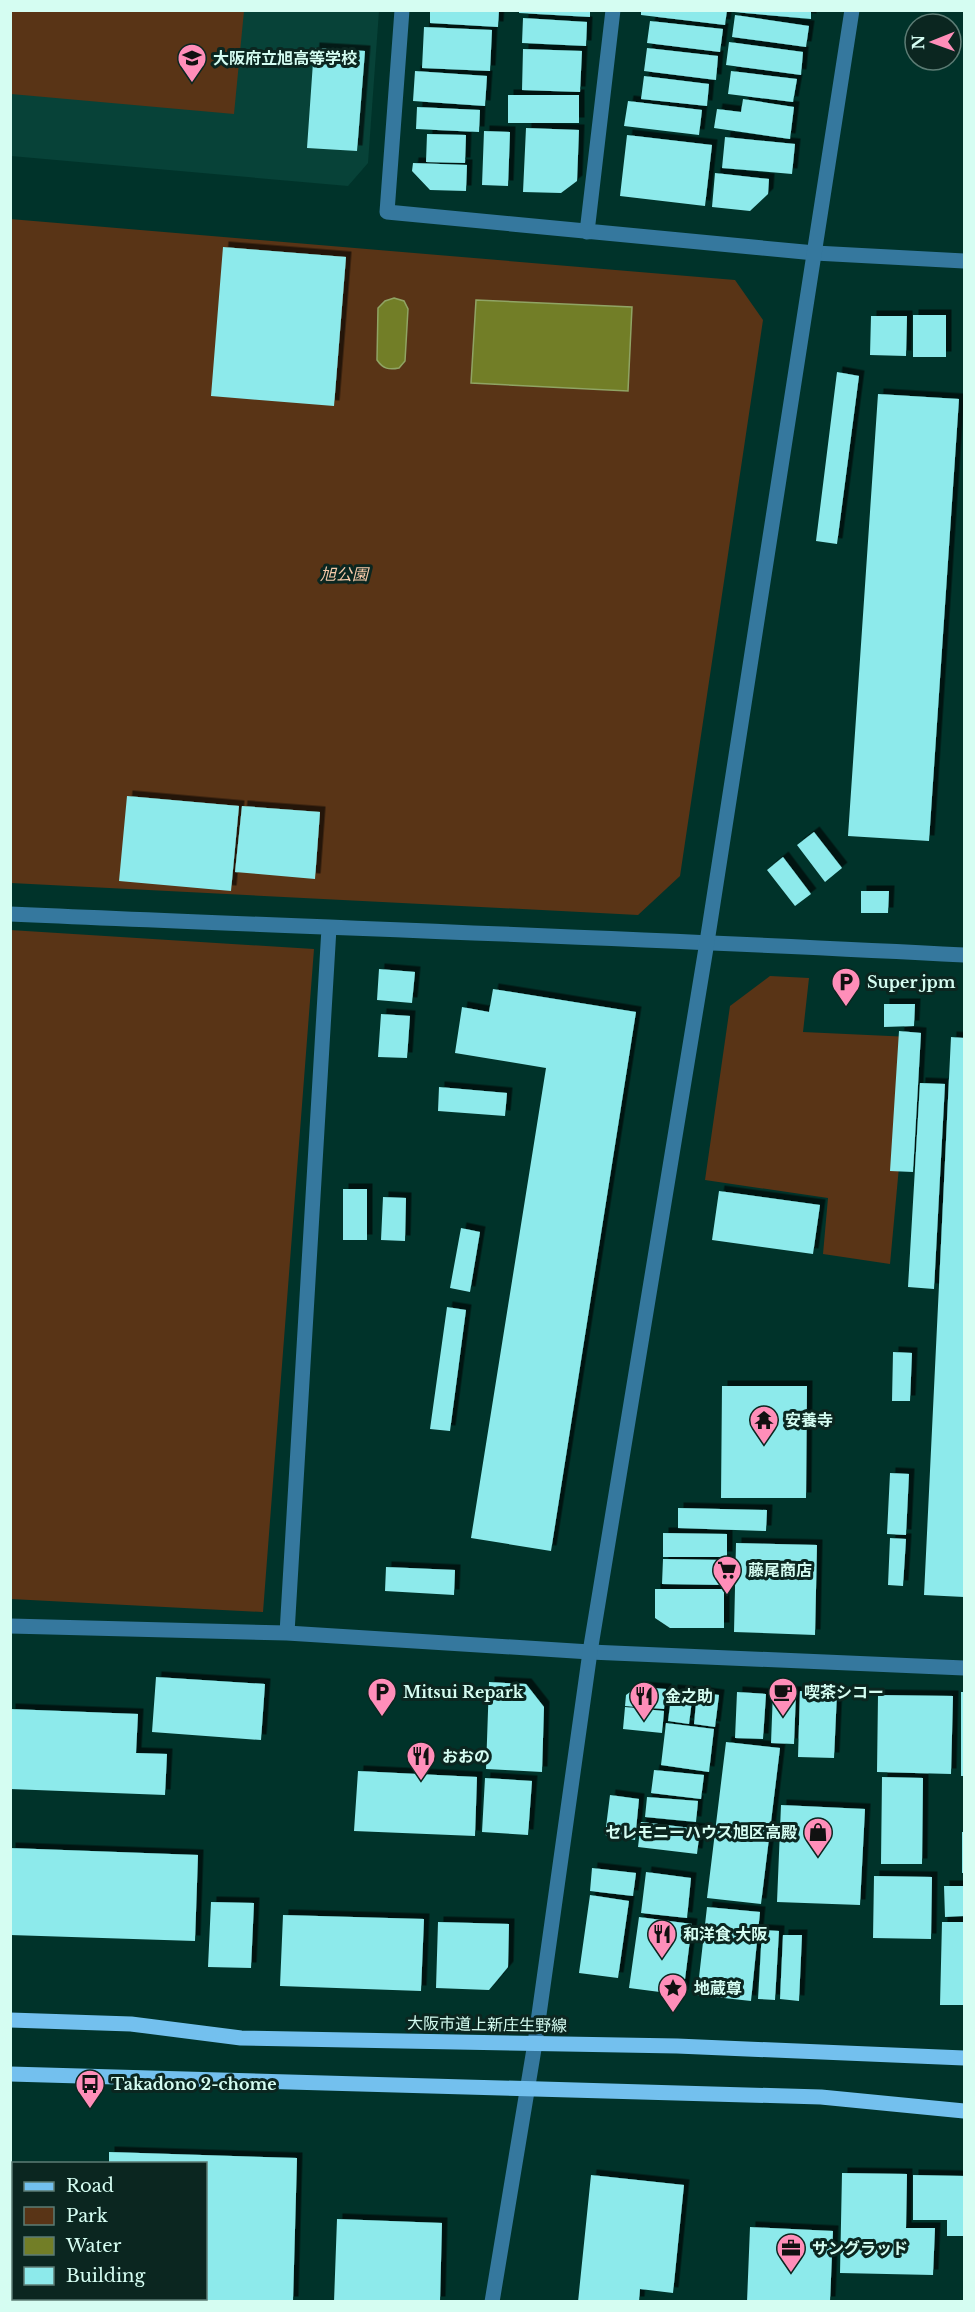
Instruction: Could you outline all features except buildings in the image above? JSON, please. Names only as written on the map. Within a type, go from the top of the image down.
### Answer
[{"type":"main road","name":"大阪市道上新庄生野線","points":[[10,2020],[131,2024],[241,2038],[535,2043],[964,2058]]},
{"type":"main road","points":[[10,2074],[821,2097],[964,2111]]},
{"type":"street","points":[[402,10],[387,212],[815,253],[964,261]]},
{"type":"street","points":[[588,232],[613,10]]},
{"type":"street","points":[[492,2301],[535,2043],[590,1652],[707,942],[852,10]]},
{"type":"street","points":[[10,914],[707,942],[964,956]]},
{"type":"street","points":[[287,1633],[329,928]]},
{"type":"street","points":[[10,1626],[287,1633],[590,1652],[964,1668]]},
{"type":"shaded area","name":"大阪府立旭高等学校","points":[[10,11],[379,11],[368,163],[348,186],[11,156]]},
{"type":"green space","points":[[10,11],[244,11],[234,114],[11,94]]},
{"type":"green space","name":"旭公園","points":[[10,219],[735,280],[763,320],[680,876],[638,915],[11,883]]},
{"type":"green space","points":[[10,930],[314,949],[263,1612],[11,1599]]},
{"type":"green space","points":[[770,976],[809,978],[803,1032],[911,1037],[890,1264],[823,1254],[828,1198],[705,1180],[730,1006]]},
{"type":"water","points":[[394,298],[404,301],[408,309],[405,361],[399,368],[392,369],[384,367],[377,360],[378,308],[385,301]]},
{"type":"water","points":[[476,300],[632,307],[628,391],[471,383]]},
{"type":"place","name":"大阪府立旭高等学校","points":[[192,84]]},
{"type":"place","name":"Super jpm","points":[[846,1008]]},
{"type":"place","name":"安養寺","points":[[764,1446]]},
{"type":"place","name":"藤尾商店","points":[[727,1596]]},
{"type":"place","name":"Mitsui Repark","points":[[382,1718]]},
{"type":"place","name":"喫茶シコー","points":[[783,1718]]},
{"type":"place","name":"金之助","points":[[644,1722]]},
{"type":"place","name":"おおの","points":[[421,1782]]},
{"type":"place","name":"セレモニーハウス旭区高殿","points":[[818,1858]]},
{"type":"place","name":"和洋食 大阪","points":[[662,1960]]},
{"type":"place","name":"地蔵尊","points":[[673,2014]]},
{"type":"place","name":"Takadono 2-chome","points":[[90,2110]]},
{"type":"place","name":"サングラッド","points":[[791,2274]]}]
